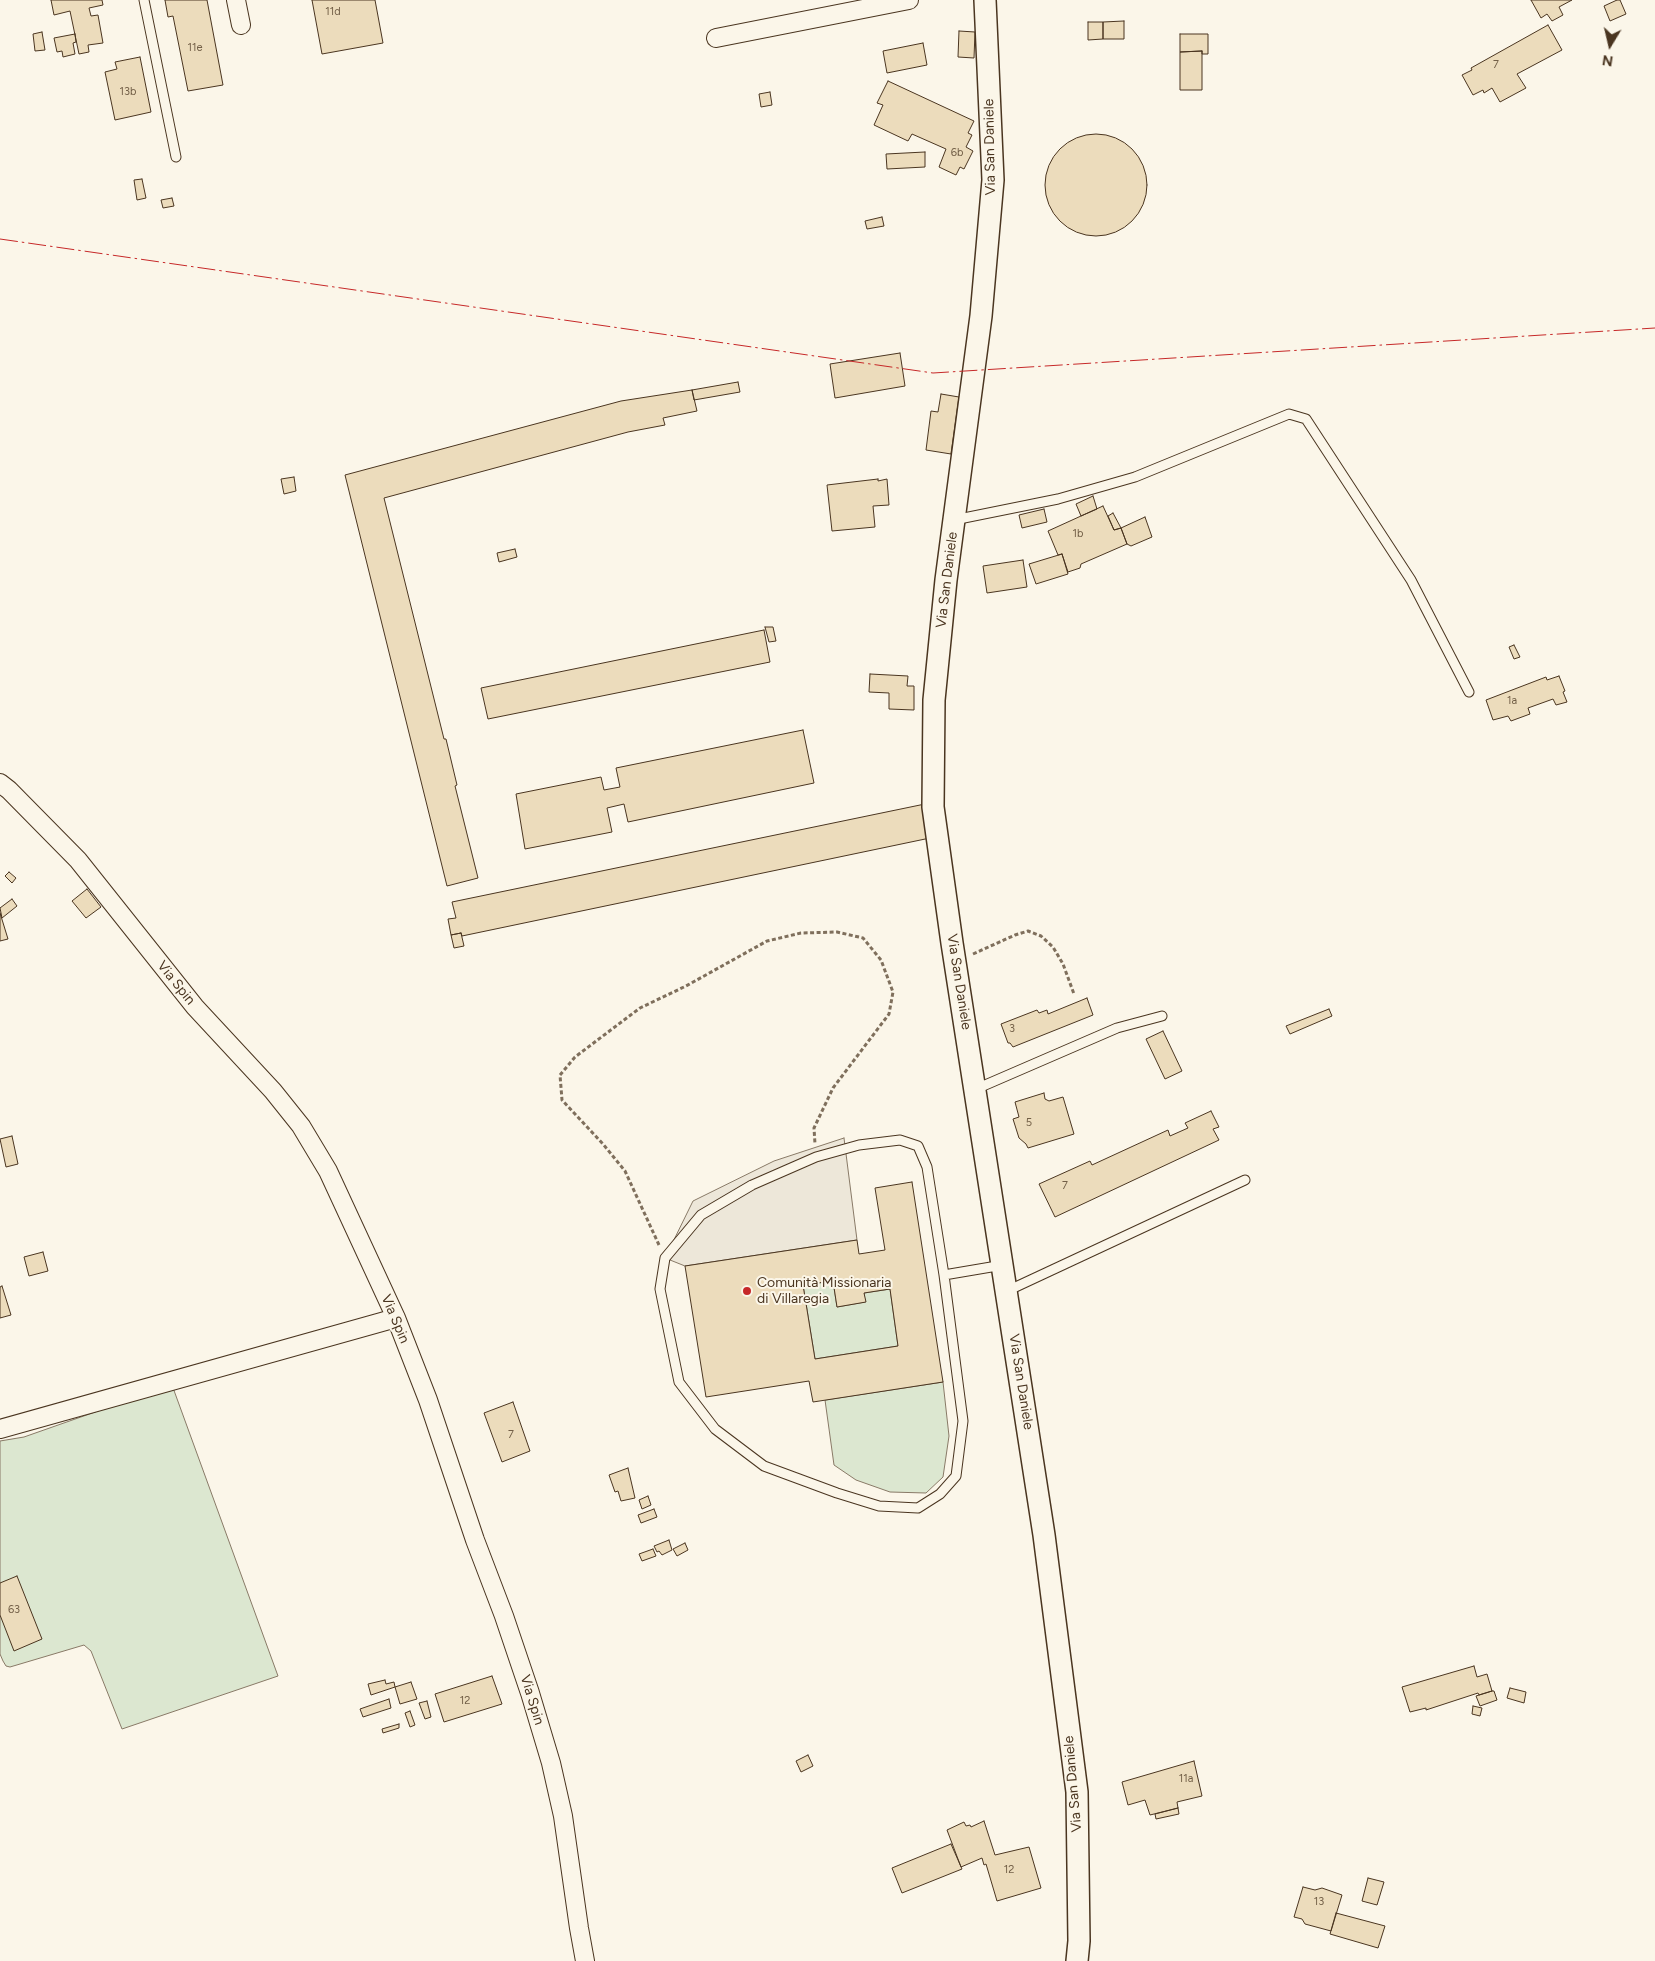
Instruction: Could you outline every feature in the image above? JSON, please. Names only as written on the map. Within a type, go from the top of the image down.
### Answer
[{"type":"street","points":[[236,0],[240,25]]},
{"type":"street","points":[[716,38],[908,0]]},
{"type":"street","name":"Via San Daniele","points":[[985,0],[993,180],[981,316],[954,520],[934,700],[932,743],[934,806],[955,962],[1044,1535],[1076,1792],[1079,1941],[1077,1961]]},
{"type":"street","name":"Via Spin","points":[[0,783],[78,860],[195,1007],[273,1091],[301,1126],[328,1171],[396,1318],[428,1400],[475,1540],[504,1616],[530,1693],[551,1763],[563,1816],[585,1961]]},
{"type":"street","points":[[0,1429],[396,1318]]},
{"type":"lane","points":[[144,0],[176,157]]},
{"type":"lane","points":[[954,520],[1058,499],[1135,477],[1289,414],[1306,419],[1411,580],[1469,692]]},
{"type":"lane","points":[[976,1089],[1117,1028],[1162,1016]]},
{"type":"lane","points":[[900,1140],[918,1146],[927,1167],[944,1274],[963,1421],[956,1476],[940,1494],[918,1508],[879,1506],[837,1493],[764,1466],[715,1429],[678,1382],[660,1289],[664,1258],[701,1215],[752,1185],[816,1158],[859,1145],[900,1140]]},
{"type":"lane","points":[[1007,1291],[1245,1180]]},
{"type":"lane","points":[[944,1274],[1003,1265]]},
{"type":"path","points":[[664,1258],[625,1171],[562,1100],[560,1075],[575,1057],[640,1008],[686,986],[767,940],[801,932],[837,932],[863,938],[881,960],[893,992],[889,1014],[834,1088],[814,1128],[816,1158]]},
{"type":"path","points":[[955,962],[1015,935],[1028,932],[1041,936],[1053,947],[1063,964],[1074,994]]},
{"type":"green space","points":[[833,1281],[837,1307],[865,1302],[864,1293],[890,1289],[898,1346],[815,1359],[803,1285]]},
{"type":"green space","points":[[943,1382],[949,1436],[943,1477],[926,1493],[890,1492],[856,1480],[834,1465],[825,1400]]},
{"type":"green space","points":[[172,1385],[278,1676],[122,1729],[91,1651],[84,1645],[10,1667],[6,1666],[0,1654],[0,1441],[24,1437]]},
{"type":"shaded area","points":[[844,1138],[857,1240],[685,1266],[665,1258],[693,1201],[774,1161]]},
{"type":"building","points":[[51,0],[102,0],[103,5],[89,8],[91,16],[98,15],[103,43],[88,45],[89,52],[79,54],[70,11],[54,15]]},
{"type":"building","points":[[165,0],[207,0],[223,85],[188,91],[173,16],[168,17]]},
{"type":"building","points":[[312,0],[375,0],[383,43],[322,54]]},
{"type":"building","points":[[1531,0],[1572,0],[1559,7],[1563,15],[1552,21],[1547,14],[1541,18]]},
{"type":"building","points":[[1620,0],[1626,14],[1610,21],[1604,6]]},
{"type":"building","points":[[1124,21],[1124,39],[1103,39],[1103,22]]},
{"type":"building","points":[[1088,22],[1103,22],[1103,39],[1088,40]]},
{"type":"building","points":[[1548,25],[1562,50],[1517,74],[1526,88],[1500,102],[1492,88],[1484,93],[1483,90],[1473,95],[1462,75],[1472,70],[1471,68]]},
{"type":"building","points":[[959,31],[975,32],[974,58],[958,57]]},
{"type":"building","points":[[42,32],[45,50],[35,51],[33,34]]},
{"type":"building","points":[[75,34],[76,42],[73,43],[75,54],[63,57],[62,51],[57,52],[54,38]]},
{"type":"building","points":[[1180,34],[1208,34],[1208,54],[1202,54],[1202,51],[1180,52]]},
{"type":"building","points":[[923,43],[927,65],[887,73],[883,51]]},
{"type":"building","points":[[1202,51],[1202,90],[1180,90],[1180,52]]},
{"type":"building","points":[[140,57],[151,112],[115,120],[105,72],[117,69],[115,62]]},
{"type":"building","points":[[888,81],[974,121],[968,133],[972,135],[966,147],[973,151],[964,169],[960,167],[956,175],[939,167],[946,149],[912,134],[908,141],[874,125],[883,105],[877,103]]},
{"type":"building","points":[[770,92],[772,105],[761,107],[759,94]]},
{"type":"building","points":[[1096,134],[1115,138],[1132,149],[1143,166],[1147,185],[1143,204],[1132,221],[1115,232],[1096,236],[1077,232],[1060,221],[1049,204],[1045,185],[1049,166],[1060,149],[1077,138]]},
{"type":"building","points":[[925,152],[925,167],[887,169],[886,154]]},
{"type":"building","points":[[142,179],[146,198],[137,200],[134,180]]},
{"type":"building","points":[[172,198],[174,206],[163,208],[161,200]]},
{"type":"building","points":[[882,217],[884,226],[867,229],[865,221]]},
{"type":"building","points":[[900,353],[905,386],[835,398],[830,364]]},
{"type":"building","points":[[738,382],[740,392],[694,400],[692,390]]},
{"type":"building","points":[[692,390],[697,411],[663,418],[665,425],[628,432],[384,498],[444,739],[446,739],[457,785],[455,786],[478,878],[447,886],[345,475],[621,401]]},
{"type":"building","points":[[941,394],[959,397],[951,454],[926,450],[931,411],[938,412]]},
{"type":"building","points":[[294,477],[296,491],[284,494],[281,479]]},
{"type":"building","points":[[878,479],[878,481],[887,479],[889,505],[873,506],[875,527],[832,531],[827,485]]},
{"type":"building","points":[[1093,496],[1097,509],[1081,516],[1076,504]]},
{"type":"building","points":[[1103,506],[1114,530],[1121,528],[1127,544],[1081,564],[1080,568],[1068,572],[1062,554],[1058,555],[1048,531]]},
{"type":"building","points":[[1044,509],[1047,522],[1022,528],[1019,515]]},
{"type":"building","points":[[1113,513],[1121,528],[1114,530],[1108,516]]},
{"type":"building","points":[[1145,517],[1152,537],[1131,546],[1127,544],[1121,528]]},
{"type":"building","points":[[515,549],[517,557],[499,562],[497,553]]},
{"type":"building","points":[[1062,554],[1068,574],[1036,584],[1029,564]]},
{"type":"building","points":[[1023,560],[1027,587],[987,593],[983,566]]},
{"type":"building","points":[[765,627],[773,627],[776,641],[769,642]]},
{"type":"building","points":[[764,630],[770,662],[488,719],[481,688]]},
{"type":"building","points":[[1514,645],[1520,657],[1514,659],[1509,647]]},
{"type":"building","points":[[870,674],[908,676],[907,686],[914,686],[914,710],[889,709],[889,693],[869,692]]},
{"type":"building","points":[[1559,676],[1567,702],[1556,705],[1553,699],[1528,708],[1530,714],[1511,721],[1508,716],[1493,720],[1486,700],[1546,677],[1547,680]]},
{"type":"building","points":[[803,730],[814,783],[628,822],[624,804],[607,808],[612,832],[525,849],[516,794],[601,777],[604,790],[620,787],[616,768]]},
{"type":"building","points":[[925,804],[930,838],[462,936],[461,933],[451,935],[448,919],[456,918],[452,902]]},
{"type":"building","points":[[9,872],[16,878],[12,883],[5,876]]},
{"type":"building","points":[[87,889],[101,907],[86,918],[72,901]]},
{"type":"building","points":[[12,899],[17,906],[2,918],[0,908]]},
{"type":"building","points":[[0,913],[8,939],[0,941]]},
{"type":"building","points":[[461,933],[464,946],[454,948],[451,935]]},
{"type":"building","points":[[1087,998],[1093,1015],[1013,1047],[1008,1043],[1001,1024],[1037,1010],[1039,1013],[1047,1010],[1048,1014]]},
{"type":"building","points":[[1329,1009],[1332,1016],[1290,1034],[1286,1026]]},
{"type":"building","points":[[1163,1031],[1182,1071],[1165,1079],[1146,1039]]},
{"type":"building","points":[[1044,1093],[1045,1099],[1049,1101],[1063,1097],[1074,1134],[1028,1148],[1019,1138],[1013,1119],[1019,1117],[1015,1102]]},
{"type":"building","points":[[1211,1111],[1219,1127],[1213,1129],[1219,1140],[1055,1217],[1039,1184],[1090,1161],[1092,1165],[1168,1130],[1170,1136],[1188,1128],[1185,1123]]},
{"type":"building","points":[[12,1136],[18,1164],[6,1167],[0,1139]]},
{"type":"building","name":"Comunità Missionaria di Villaregia","points":[[912,1182],[943,1382],[813,1402],[809,1381],[706,1397],[685,1266],[857,1240],[859,1254],[885,1250],[875,1188]],"holes":[[[833,1281],[837,1307],[866,1302],[864,1293],[890,1289],[898,1346],[815,1359],[803,1285]]]},
{"type":"building","points":[[43,1252],[48,1271],[29,1276],[24,1257]]},
{"type":"building","points":[[2,1286],[11,1315],[0,1318],[0,1287]]},
{"type":"building","points":[[513,1402],[530,1451],[502,1462],[484,1413]]},
{"type":"building","points":[[628,1468],[635,1498],[621,1501],[618,1491],[615,1492],[609,1475]]},
{"type":"building","points":[[648,1496],[651,1505],[642,1509],[639,1500]]},
{"type":"building","points":[[654,1509],[657,1517],[641,1523],[638,1515]]},
{"type":"building","points":[[669,1540],[672,1550],[662,1555],[659,1551],[657,1552],[654,1546]]},
{"type":"building","points":[[685,1543],[688,1550],[677,1556],[673,1549]]},
{"type":"building","points":[[653,1549],[656,1556],[642,1561],[639,1554]]},
{"type":"building","points":[[17,1576],[42,1639],[14,1651],[0,1615],[0,1583]]},
{"type":"building","points":[[1474,1666],[1477,1677],[1487,1674],[1492,1691],[1479,1695],[1478,1693],[1426,1710],[1426,1708],[1410,1712],[1402,1687]]},
{"type":"building","points":[[492,1676],[502,1704],[444,1722],[435,1694]]},
{"type":"building","points":[[385,1680],[386,1684],[394,1682],[395,1687],[371,1695],[368,1684]]},
{"type":"building","points":[[411,1682],[417,1699],[400,1704],[395,1687]]},
{"type":"building","points":[[1510,1688],[1526,1692],[1524,1703],[1507,1698]]},
{"type":"building","points":[[1494,1691],[1497,1700],[1480,1706],[1476,1696]]},
{"type":"building","points":[[389,1699],[391,1708],[363,1717],[360,1709]]},
{"type":"building","points":[[427,1701],[431,1717],[425,1719],[419,1703]]},
{"type":"building","points":[[1473,1706],[1482,1708],[1480,1716],[1472,1714]]},
{"type":"building","points":[[410,1711],[415,1725],[410,1727],[405,1713]]},
{"type":"building","points":[[399,1724],[399,1728],[383,1733],[382,1729]]},
{"type":"building","points":[[808,1755],[813,1766],[801,1772],[796,1761]]},
{"type":"building","points":[[1194,1761],[1202,1796],[1177,1802],[1178,1808],[1150,1815],[1145,1800],[1128,1805],[1122,1782]]},
{"type":"building","points":[[1178,1808],[1179,1814],[1156,1819],[1155,1814]]},
{"type":"building","points":[[984,1821],[995,1855],[1029,1847],[1041,1888],[997,1901],[986,1864],[984,1865],[982,1858],[961,1867],[947,1830],[964,1822],[966,1826],[970,1825],[971,1827]]},
{"type":"building","points":[[951,1844],[962,1869],[902,1893],[892,1868]]},
{"type":"building","points":[[1368,1878],[1384,1882],[1377,1905],[1362,1901]]},
{"type":"building","points":[[1303,1887],[1315,1890],[1322,1888],[1342,1895],[1331,1931],[1305,1924],[1302,1919],[1294,1917]]},
{"type":"building","points":[[1336,1913],[1385,1926],[1378,1948],[1330,1934]]},
{"type":"power","points":[[0,239],[933,373],[1655,328]]},
{"type":"place","name":"Comunità Missionaria di Villaregia","points":[[747,1291]]}]
